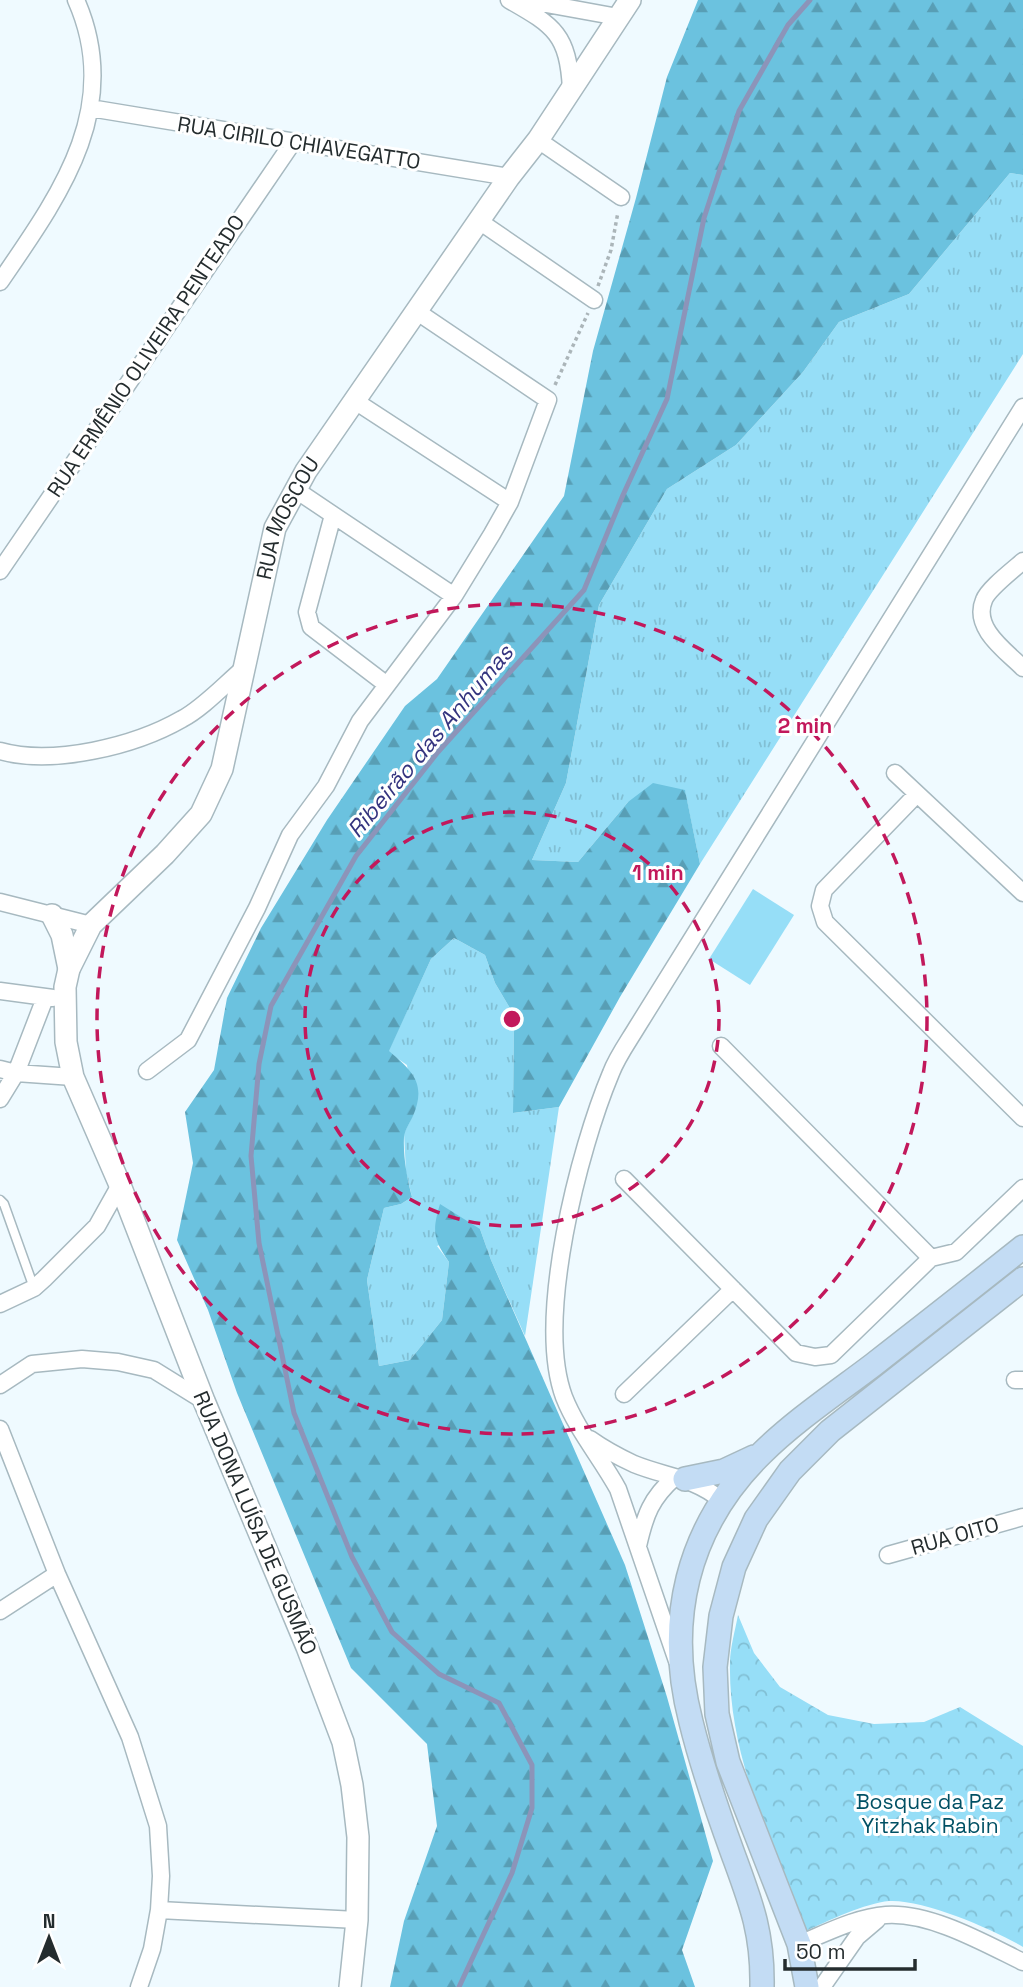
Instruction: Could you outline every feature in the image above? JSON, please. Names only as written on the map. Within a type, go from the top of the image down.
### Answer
[{"type":"main road","points":[[766,1982],[761,1937],[706,1776],[690,1721],[680,1670],[679,1633],[696,1548],[721,1500],[760,1454],[1023,1247]]},
{"type":"main road","points":[[807,1987],[799,1944],[728,1762],[717,1714],[715,1667],[721,1616],[741,1551],[756,1519],[790,1471],[830,1431],[1023,1279]]},
{"type":"main road","points":[[680,1478],[724,1471],[760,1454]]},
{"type":"main road","points":[[721,1500],[738,1518],[742,1531],[741,1551]]},
{"type":"street","points":[[0,282],[47,215],[72,170],[90,108],[94,65],[76,0]]},
{"type":"street","points":[[509,0],[539,16],[562,41],[569,60],[571,89]]},
{"type":"street","points":[[524,0],[624,9]]},
{"type":"street","name":"RUA MOSCOU","points":[[73,1077],[66,1042],[65,987],[69,969],[91,925],[165,855],[201,814],[222,769],[275,528],[296,490],[355,401],[509,177],[538,140],[624,9]]},
{"type":"street","name":"RUA CIRILO CHIAVEGATTO","points":[[90,108],[509,177]]},
{"type":"street","points":[[538,140],[621,197]]},
{"type":"street","name":"RUA ERMÊNIO OLIVEIRA PENTEADO","points":[[0,571],[293,142]]},
{"type":"street","points":[[479,221],[594,300]]},
{"type":"street","points":[[147,1071],[188,1040],[257,908],[290,835],[326,786],[360,721],[454,596],[510,502],[548,400],[416,311]]},
{"type":"street","points":[[355,401],[510,502]]},
{"type":"street","points":[[680,1670],[618,1489],[583,1433],[565,1397],[555,1362],[559,1273],[575,1189],[592,1122],[612,1070],[1023,407]]},
{"type":"street","points":[[296,490],[454,596]]},
{"type":"street","points":[[333,514],[307,612],[311,627],[387,685]]},
{"type":"street","points":[[1023,561],[984,598],[981,615],[986,631],[1023,668]]},
{"type":"street","points":[[0,751],[19,757],[78,753],[134,742],[184,718],[244,668]]},
{"type":"street","points":[[895,773],[1023,893]]},
{"type":"street","points":[[917,794],[824,890],[820,906],[825,922],[1023,1118]]},
{"type":"street","points":[[0,902],[91,925]]},
{"type":"street","points":[[52,915],[62,934],[69,969]]},
{"type":"street","points":[[0,991],[50,998],[16,1073],[0,1099]]},
{"type":"street","points":[[721,1046],[931,1258]]},
{"type":"street","points":[[0,1069],[16,1073],[73,1077]]},
{"type":"street","name":"RUA DONA LUÍSA DE GUSMÃO","points":[[73,1077],[120,1185],[204,1401],[307,1647],[343,1742],[352,1785],[358,1836],[357,1920],[350,1987]]},
{"type":"street","points":[[624,1179],[796,1353],[815,1357],[831,1355],[931,1258],[956,1252],[1023,1188]]},
{"type":"street","points":[[0,1304],[34,1288],[97,1227],[120,1185]]},
{"type":"street","points":[[624,1394],[733,1289]]},
{"type":"street","points":[[0,1385],[32,1364],[82,1359],[118,1362],[154,1370],[204,1401]]},
{"type":"street","points":[[0,1429],[57,1574],[130,1737],[158,1826],[161,1876],[159,1910],[152,1949],[139,1987]]},
{"type":"street","points":[[583,1433],[600,1446],[635,1464],[705,1488],[721,1500]]},
{"type":"street","points":[[638,1548],[643,1522],[651,1502],[661,1489],[680,1478]]},
{"type":"street","name":"RUA OITO","points":[[888,1555],[1023,1517]]},
{"type":"street","points":[[0,1611],[57,1574]]},
{"type":"street","points":[[159,1910],[357,1920]]},
{"type":"street","points":[[822,1987],[857,1937],[885,1915]]},
{"type":"street","points":[[799,1944],[853,1923],[885,1915],[916,1916],[982,1942],[1023,1962]]},
{"type":"lane","points":[[0,1200],[5,1204],[34,1288]]},
{"type":"path","points":[[548,400],[594,300],[611,250],[621,197]]},
{"type":"green space","points":[[698,0],[1023,0],[1023,175],[1010,173],[909,294],[839,322],[803,372],[736,445],[667,489],[599,605],[566,783],[532,860],[578,862],[628,802],[653,783],[685,790],[700,864],[620,997],[559,1107],[513,1113],[514,1015],[495,983],[485,955],[454,938],[431,959],[389,1051],[415,1079],[418,1095],[417,1105],[404,1137],[412,1197],[401,1204],[384,1208],[367,1280],[379,1366],[410,1360],[442,1320],[449,1262],[435,1234],[440,1204],[480,1229],[491,1260],[625,1565],[667,1697],[713,1861],[682,1950],[695,1987],[390,1987],[404,1921],[437,1826],[427,1744],[351,1668],[237,1393],[208,1310],[177,1240],[193,1163],[185,1112],[214,1070],[227,998],[261,928],[327,820],[405,706],[437,679],[564,496],[593,351],[667,77]]},
{"type":"green space","points":[[1010,173],[1023,175],[1023,354],[700,864],[685,791],[628,802],[578,862],[532,860],[566,783],[599,605],[667,489],[736,445],[803,372],[839,322],[909,294]]},
{"type":"green space","points":[[753,889],[794,915],[750,985],[709,959]]},
{"type":"green space","points":[[454,938],[485,955],[495,983],[514,1015],[513,1113],[559,1107],[525,1336],[480,1229],[437,1246],[449,1262],[442,1320],[410,1360],[379,1366],[367,1280],[384,1208],[401,1204],[412,1197],[406,1172],[404,1133],[414,1113],[407,1065],[388,1052],[431,959]]},
{"type":"green space","name":"Bosque da Paz Yitzhak Rabin","points":[[738,1615],[754,1653],[780,1687],[828,1715],[874,1724],[924,1722],[960,1707],[1023,1746],[1023,1947],[958,1916],[903,1902],[889,1901],[869,1905],[806,1931],[755,1800],[736,1732],[730,1663]]},
{"type":"waterway","name":"Ribeirão das Anhumas","points":[[459,1987],[512,1873],[532,1808],[532,1765],[499,1703],[439,1674],[392,1632],[352,1557],[294,1413],[259,1243],[251,1156],[259,1064],[271,1006],[356,856],[438,752],[584,590],[667,399],[704,218],[739,111],[788,25],[810,0]]}]
